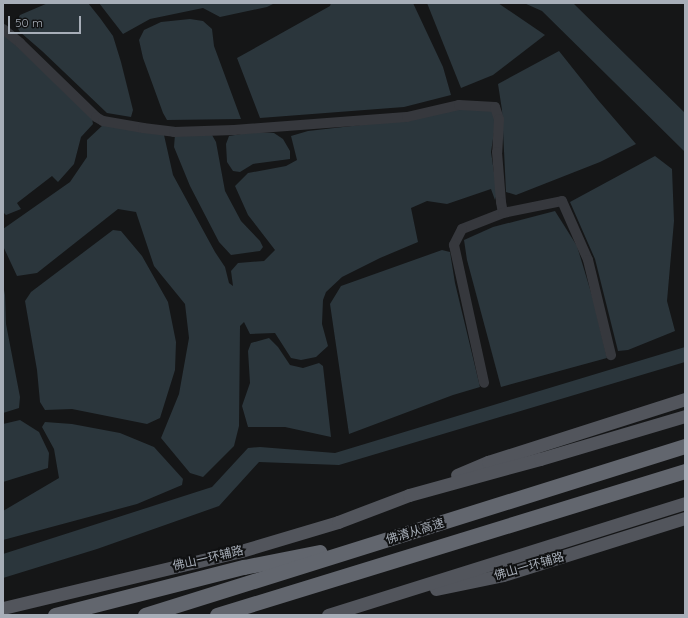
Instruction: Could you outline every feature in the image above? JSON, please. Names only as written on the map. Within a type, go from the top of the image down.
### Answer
[{"type":"highway","name":"佛清从高速","points":[[145,615],[685,446]]},
{"type":"highway","name":"佛清从高速","points":[[217,615],[685,471]]},
{"type":"highway","points":[[55,615],[244,567],[401,535]]},
{"type":"main road","name":"佛山一环辅路","points":[[3,608],[241,551],[338,522],[409,495],[488,462],[682,400]]},
{"type":"main road","name":"佛山一环辅路","points":[[409,495],[548,457],[685,416]]},
{"type":"main road","points":[[328,615],[685,503]]},
{"type":"main road","name":"佛山一环辅路","points":[[370,602],[503,575],[685,518]]},
{"type":"street","points":[[3,29],[20,43],[96,117],[103,121],[143,128],[174,132],[234,130],[407,117],[459,105],[496,107],[499,119],[497,152],[503,213]]},
{"type":"street","points":[[484,382],[454,245],[462,229],[503,213],[562,202],[588,260],[611,355]]},
{"type":"shaded area","points":[[48,3],[88,3],[100,18],[113,36],[133,110],[131,117],[107,113],[20,32],[14,22],[20,15]]},
{"type":"shaded area","points":[[99,3],[275,3],[267,7],[220,17],[203,8],[150,19],[123,34]]},
{"type":"shaded area","points":[[331,3],[413,3],[443,67],[451,95],[404,107],[260,118],[237,58],[330,6]]},
{"type":"shaded area","points":[[427,3],[498,3],[545,35],[493,75],[461,88]]},
{"type":"shaded area","points":[[524,3],[573,3],[685,113],[685,152],[542,11]]},
{"type":"shaded area","points":[[190,19],[203,21],[212,29],[214,46],[241,119],[167,120],[163,113],[143,58],[139,40],[144,30],[161,22]]},
{"type":"shaded area","points":[[3,33],[92,118],[93,124],[81,137],[74,164],[58,182],[52,176],[17,203],[21,209],[6,215],[3,212]]},
{"type":"shaded area","points":[[559,51],[598,100],[636,144],[600,162],[516,195],[506,192],[502,110],[498,84]]},
{"type":"shaded area","points":[[467,107],[491,110],[496,119],[491,152],[497,193],[495,200],[491,189],[447,204],[427,201],[411,208],[418,242],[380,258],[342,277],[326,292],[323,300],[322,324],[328,346],[316,357],[301,360],[291,358],[275,333],[250,334],[244,322],[240,326],[239,426],[234,446],[203,477],[190,473],[161,438],[179,394],[189,338],[185,304],[154,266],[136,212],[118,209],[37,273],[17,276],[3,246],[3,229],[70,182],[87,157],[87,140],[104,124],[164,135],[173,175],[215,252],[225,267],[229,283],[233,286],[231,271],[238,263],[264,261],[275,250],[248,215],[235,186],[248,173],[286,166],[297,160],[291,136],[308,131],[413,119]]},
{"type":"shaded area","points":[[253,132],[274,133],[283,139],[290,151],[290,159],[253,164],[240,172],[233,171],[227,162],[226,144],[229,136]]},
{"type":"shaded area","points":[[175,134],[212,135],[216,142],[225,191],[241,221],[260,241],[263,247],[260,251],[231,255],[219,242],[190,186],[174,147]]},
{"type":"shaded area","points":[[655,156],[672,169],[674,221],[667,301],[675,331],[628,350],[618,351],[595,259],[570,202]]},
{"type":"shaded area","points":[[555,211],[577,246],[593,299],[607,358],[501,387],[467,260],[464,240],[493,227]]},
{"type":"shaded area","points":[[113,230],[121,231],[142,256],[168,302],[176,342],[175,370],[160,418],[147,424],[72,409],[45,410],[40,402],[37,370],[25,301],[31,292]]},
{"type":"shaded area","points":[[442,250],[450,252],[455,283],[480,387],[453,395],[349,434],[330,304],[341,286]]},
{"type":"shaded area","points":[[3,284],[6,324],[20,397],[19,408],[3,413]]},
{"type":"shaded area","points":[[269,338],[278,347],[290,365],[303,368],[319,363],[323,366],[331,437],[285,427],[248,427],[242,406],[250,383],[248,351],[251,343]]},
{"type":"shaded area","points":[[685,347],[685,362],[339,465],[259,462],[219,506],[97,549],[3,578],[3,554],[212,487],[248,448],[260,447],[335,453]]},
{"type":"shaded area","points":[[20,420],[39,432],[49,453],[48,468],[3,482],[3,424]]},
{"type":"shaded area","points":[[45,422],[72,424],[120,433],[154,447],[183,479],[182,485],[137,504],[3,540],[3,511],[59,478],[54,449],[42,427]]}]
